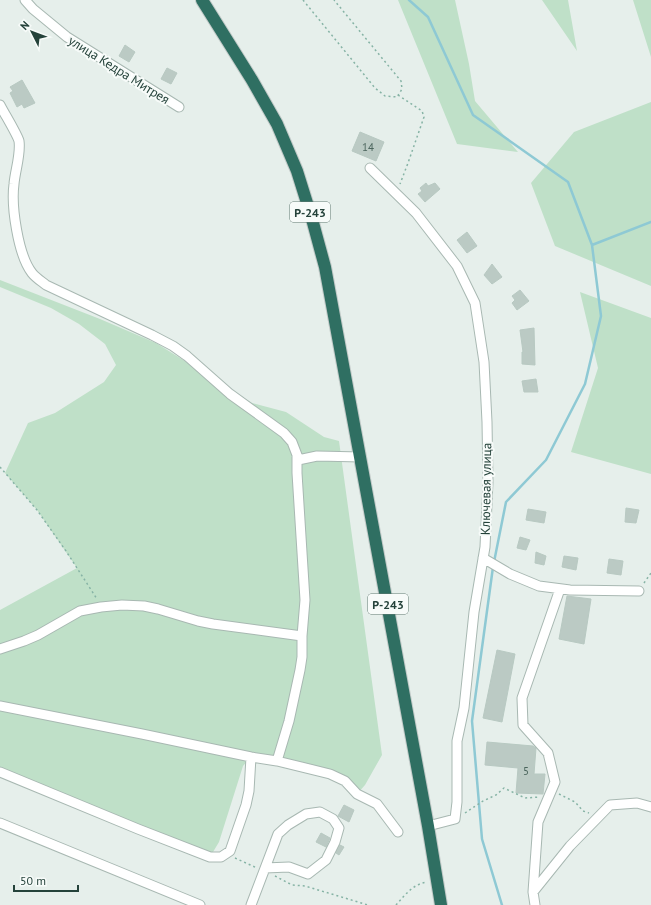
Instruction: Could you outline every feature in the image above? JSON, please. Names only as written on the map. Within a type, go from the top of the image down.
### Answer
[{"type":"highway","name":"Р-243","points":[[202,0],[252,80],[277,124],[297,171],[325,267],[361,457],[441,905]]},
{"type":"street","name":"улица Кедра Митрея","points":[[25,0],[33,9],[67,37],[179,107]]},
{"type":"street","points":[[0,106],[19,140],[13,195],[15,220],[21,249],[32,273],[46,285],[174,346],[230,394],[284,433],[295,448],[298,460],[305,600],[300,670],[289,721],[277,761]]},
{"type":"street","name":"Ключевая улица","points":[[370,168],[416,213],[457,266],[475,303],[484,362],[488,422],[488,482],[485,547],[474,612],[464,708],[457,741],[457,802],[455,819]]},
{"type":"street","points":[[298,460],[317,456],[361,457]]},
{"type":"street","points":[[483,558],[510,574],[539,586],[560,589],[639,591]]},
{"type":"street","points":[[534,905],[533,892],[538,822],[555,782],[548,752],[523,725],[522,698],[560,589]]},
{"type":"street","points":[[0,649],[38,635],[80,611],[101,607],[122,606],[144,606],[213,624],[302,636]]},
{"type":"street","points":[[0,706],[277,761],[330,774],[345,781],[358,794],[377,804],[398,832]]},
{"type":"street","points":[[0,772],[138,829],[210,857],[218,858],[230,851],[246,805],[249,791],[251,757]]},
{"type":"street","points":[[533,892],[570,846],[610,805],[637,803],[651,807]]},
{"type":"street","points":[[251,905],[278,834],[288,825],[306,814],[320,812],[333,819],[339,828],[335,842],[326,860],[308,874],[289,867],[265,870]]},
{"type":"street","points":[[428,826],[455,819]]},
{"type":"street","points":[[0,823],[200,905]]},
{"type":"path","points":[[303,0],[375,88],[385,96],[397,97],[402,89],[401,81],[334,0]]},
{"type":"path","points":[[396,193],[424,117],[422,111],[398,95]]},
{"type":"path","points":[[0,467],[36,510],[90,587],[101,607]]},
{"type":"path","points":[[639,591],[651,573]]},
{"type":"path","points":[[455,819],[483,801],[496,795],[504,788],[525,798],[549,797],[560,794],[575,802],[583,811],[599,816]]},
{"type":"path","points":[[226,854],[265,870],[292,884],[305,886],[368,905]]},
{"type":"path","points":[[396,905],[411,888],[421,882],[433,881]]},
{"type":"green space","points":[[398,0],[455,0],[469,64],[475,101],[518,152],[457,144]]},
{"type":"green space","points":[[542,0],[568,0],[577,51]]},
{"type":"green space","points":[[633,0],[651,0],[651,57]]},
{"type":"green space","points":[[651,102],[651,286],[555,246],[531,183],[574,132]]},
{"type":"green space","points":[[0,280],[100,319],[156,343],[252,403],[286,412],[324,437],[339,441],[382,755],[365,785],[357,794],[345,781],[251,757],[243,766],[219,842],[210,857],[0,772],[0,610],[77,568],[37,510],[5,473],[28,423],[55,413],[104,382],[116,365],[105,344],[79,324],[51,308],[0,287]]},
{"type":"green space","points":[[580,292],[651,318],[651,474],[571,452],[598,368]]},
{"type":"building","points":[[125,45],[135,52],[129,62],[119,56]]},
{"type":"building","points":[[167,68],[177,73],[171,84],[161,79]]},
{"type":"building","points":[[22,80],[35,103],[24,108],[22,104],[17,107],[10,93],[13,91],[10,87]]},
{"type":"building","points":[[360,132],[384,142],[376,161],[352,151]]},
{"type":"building","points":[[426,183],[428,186],[435,183],[440,189],[425,202],[418,194],[422,191],[420,188]]},
{"type":"building","points":[[467,232],[477,246],[467,253],[457,240]]},
{"type":"building","points":[[492,264],[502,277],[492,284],[484,275]]},
{"type":"building","points":[[520,290],[529,301],[517,310],[512,303],[515,300],[512,296]]},
{"type":"building","points":[[534,328],[535,365],[522,364],[523,352],[520,330]]},
{"type":"building","points":[[536,379],[538,392],[524,392],[522,381]]},
{"type":"building","points":[[626,508],[639,510],[636,523],[625,522]]},
{"type":"building","points":[[528,509],[546,512],[544,523],[526,520]]},
{"type":"building","points":[[520,537],[530,540],[526,550],[517,548]]},
{"type":"building","points":[[536,552],[546,556],[544,565],[535,563]]},
{"type":"building","points":[[564,556],[578,558],[576,570],[562,567]]},
{"type":"building","points":[[609,559],[623,561],[621,575],[607,573]]},
{"type":"building","points":[[567,596],[591,599],[584,644],[559,639]]},
{"type":"building","points":[[497,650],[515,654],[502,722],[483,718]]},
{"type":"building","points":[[487,742],[533,746],[536,748],[534,774],[545,774],[543,794],[516,793],[518,768],[485,765]]},
{"type":"building","points":[[344,805],[354,810],[349,822],[338,816]]},
{"type":"building","points":[[321,833],[330,838],[326,847],[316,842]]},
{"type":"building","points":[[340,845],[344,847],[339,855],[336,853]]},
{"type":"waterway","points":[[409,0],[428,17],[473,115],[568,182],[592,245],[601,316],[585,384],[546,460],[506,502],[494,562]]},
{"type":"waterway","points":[[592,245],[651,222]]},
{"type":"waterway","points":[[493,567],[472,721],[482,839],[502,905]]}]
